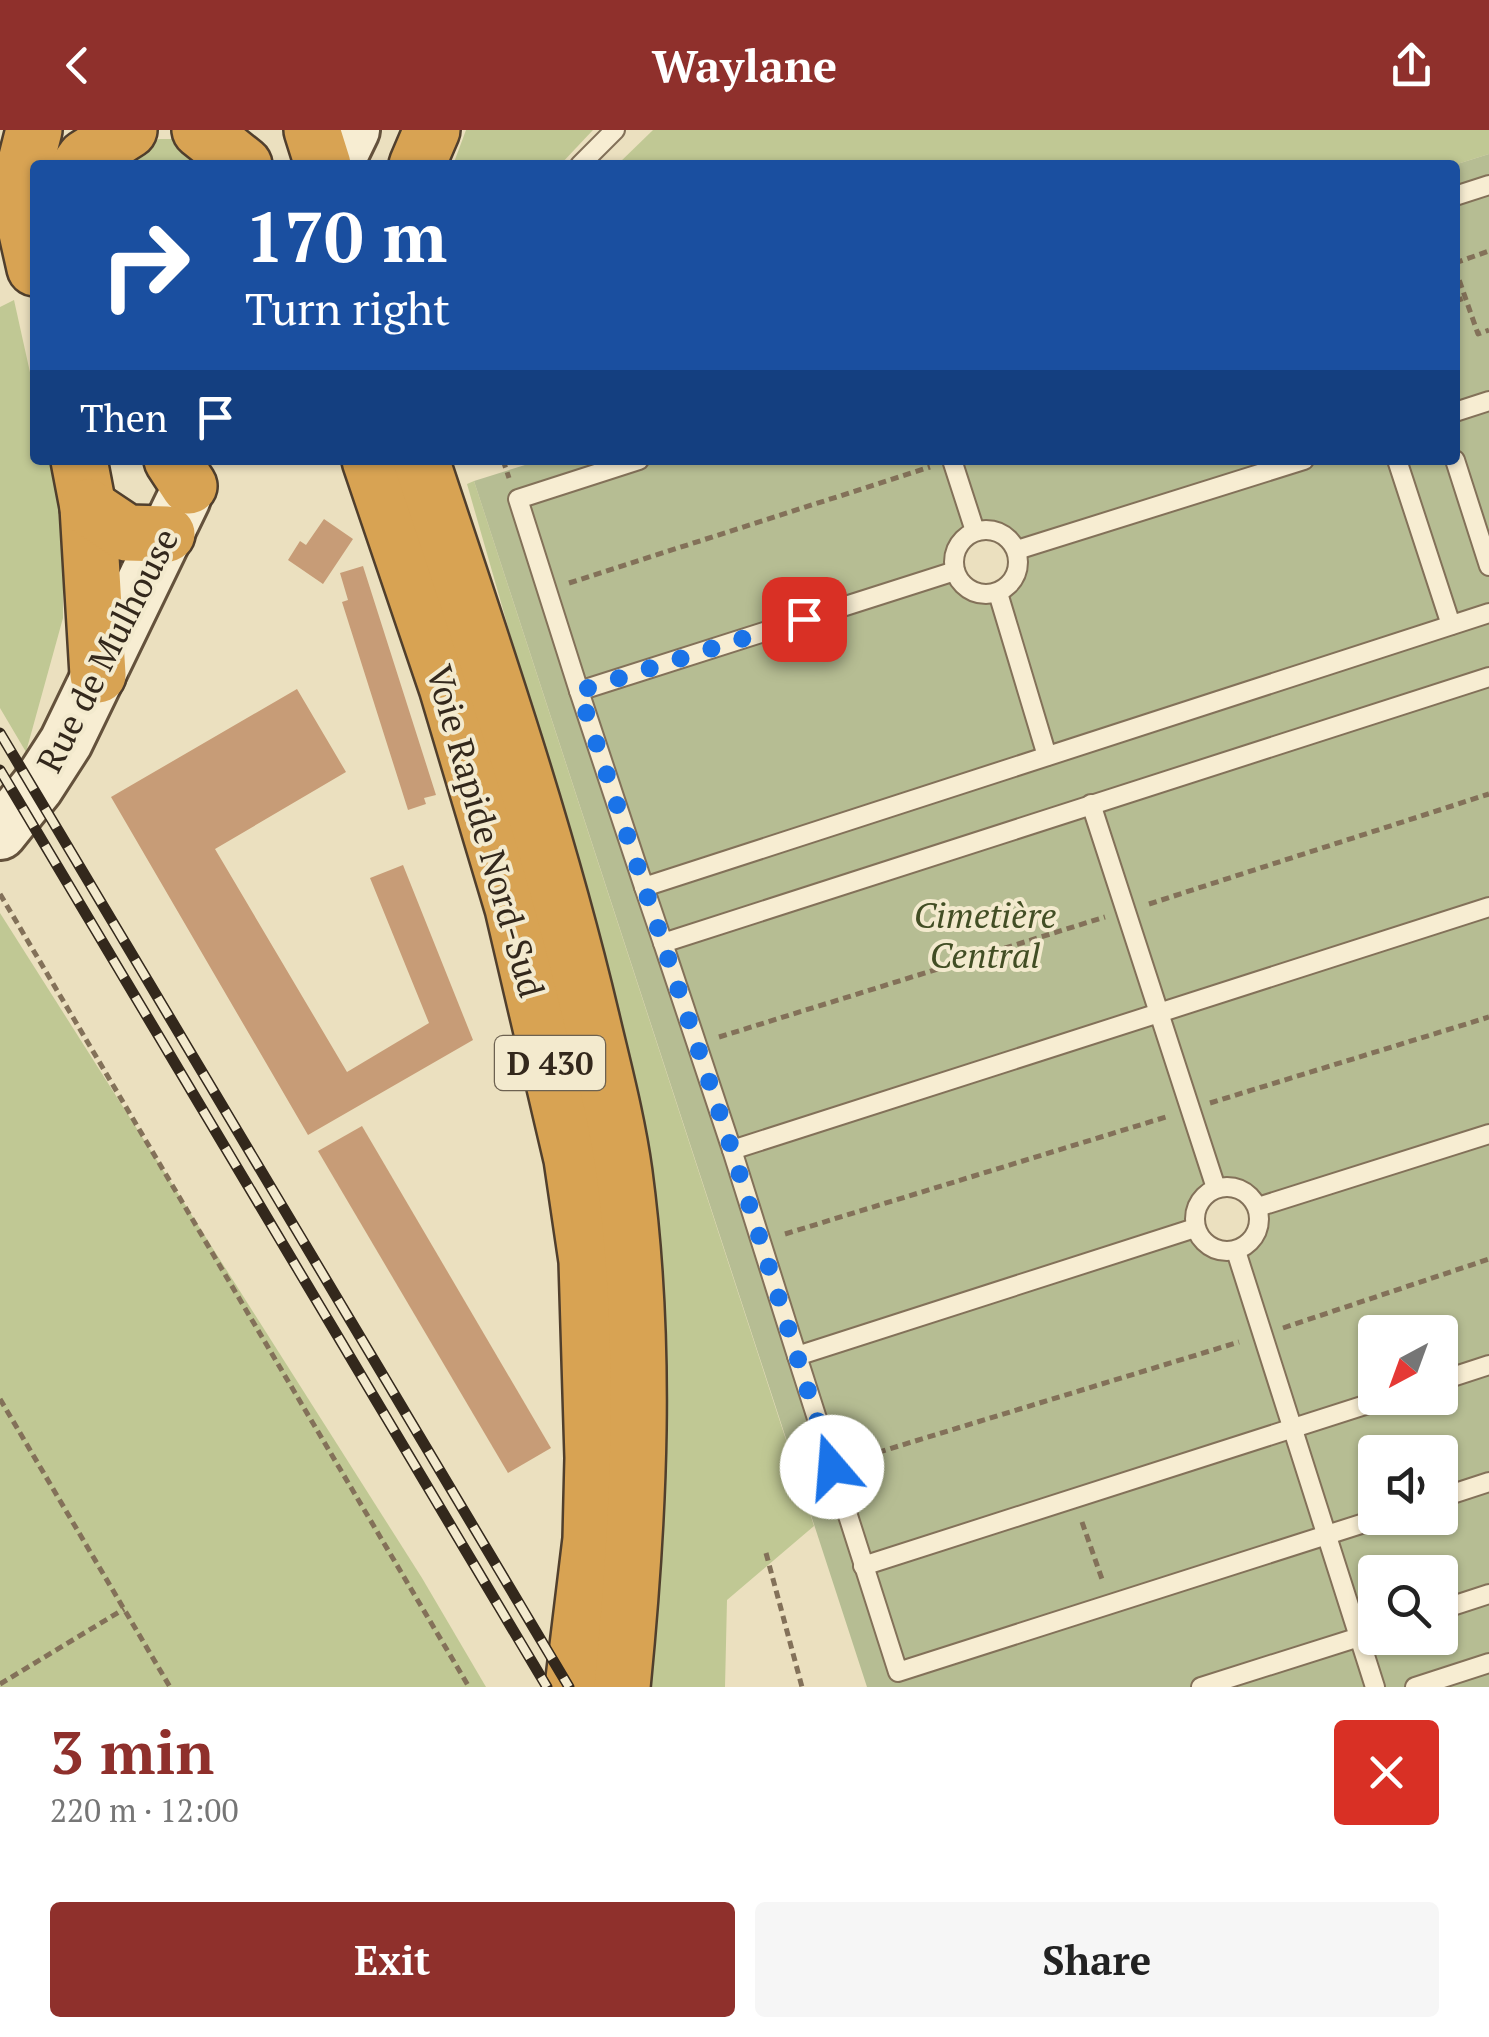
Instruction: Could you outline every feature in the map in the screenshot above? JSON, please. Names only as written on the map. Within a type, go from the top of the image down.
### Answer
[{"type":"highway","points":[[30,246],[18,192],[34,130]]},
{"type":"highway","points":[[84,160],[129,130]]},
{"type":"highway","points":[[200,130],[238,160]]},
{"type":"highway","points":[[262,130],[271,160]]},
{"type":"highway","points":[[312,130],[321,160]]},
{"type":"highway","points":[[419,160],[432,130]]},
{"type":"highway","name":"Voie Rapide Nord-Sud","points":[[372,465],[446,687],[513,908],[572,1160],[587,1261],[593,1458],[591,1539],[573,1687]]},
{"type":"highway","name":"Voie Rapide Nord-Sud","points":[[423,465],[558,889],[586,995],[624,1171],[635,1282],[640,1394],[638,1507],[622,1687]]},
{"type":"highway","points":[[443,465],[452,552]]},
{"type":"highway","points":[[84,484],[127,533],[183,485]]},
{"type":"highway","points":[[84,484],[98,675]]},
{"type":"main road","points":[[338,160],[353,130]]},
{"type":"main road","name":"Rue de Mulhouse","points":[[0,833],[37,788],[66,742],[183,485]]},
{"type":"lane","points":[[585,160],[616,130]]},
{"type":"lane","points":[[1460,194],[1489,185]]},
{"type":"lane","points":[[1460,410],[1489,400]]},
{"type":"lane","points":[[623,465],[518,499],[732,1150],[900,1680],[1111,1604],[1358,1525]]},
{"type":"lane","points":[[954,465],[975,531]]},
{"type":"lane","points":[[1017,550],[1288,465]]},
{"type":"lane","points":[[1399,465],[1451,625]]},
{"type":"lane","points":[[1457,465],[1489,566]]},
{"type":"lane","points":[[992,530],[1007,536],[1017,550],[1019,567],[1012,583],[998,593],[980,594],[964,586],[954,571],[954,555],[962,540],[975,531],[992,530]]},
{"type":"lane","points":[[579,691],[954,571]]},
{"type":"lane","points":[[998,593],[1047,756]]},
{"type":"lane","points":[[644,886],[1489,612]]},
{"type":"lane","points":[[663,943],[1489,678]]},
{"type":"lane","points":[[1091,804],[1216,1188]]},
{"type":"lane","points":[[732,1150],[1489,907]]},
{"type":"lane","points":[[1258,1208],[1489,1134]]},
{"type":"lane","points":[[1232,1187],[1248,1194],[1258,1208],[1260,1225],[1252,1241],[1236,1251],[1220,1252],[1204,1244],[1196,1228],[1195,1212],[1203,1197],[1216,1188],[1232,1187]]},
{"type":"lane","points":[[796,1356],[1196,1228]]},
{"type":"lane","points":[[1236,1251],[1327,1535],[1358,1612]]},
{"type":"lane","points":[[1458,1374],[1489,1365]]},
{"type":"lane","points":[[863,1566],[1358,1407]]},
{"type":"lane","points":[[1458,1492],[1489,1482]]},
{"type":"lane","points":[[1458,1604],[1489,1594]]},
{"type":"lane","points":[[1202,1687],[1358,1637]]},
{"type":"lane","points":[[1371,1655],[1376,1687]]},
{"type":"lane","points":[[1415,1687],[1489,1662]]},
{"type":"path","points":[[1460,264],[1489,252]]},
{"type":"path","points":[[1460,282],[1478,334],[1489,330]]},
{"type":"path","points":[[1460,300],[1465,298]]},
{"type":"path","points":[[547,590],[933,466]]},
{"type":"path","points":[[696,1044],[1489,794]]},
{"type":"path","points":[[0,894],[469,1687]]},
{"type":"path","points":[[760,1242],[1489,1016]]},
{"type":"path","points":[[832,1467],[1263,1334],[1489,1258]]},
{"type":"path","points":[[0,1399],[170,1687]]},
{"type":"path","points":[[1074,1498],[1111,1604]]},
{"type":"path","points":[[766,1554],[802,1687]]},
{"type":"path","points":[[0,1684],[124,1610]]},
{"type":"green space","points":[[466,130],[593,130],[565,160],[455,160]]},
{"type":"green space","points":[[653,130],[1489,130],[1489,154],[1460,163],[1460,160],[622,160]]},
{"type":"green space","points":[[175,139],[211,160],[106,160],[141,142]]},
{"type":"green space","name":"Cimetière Central","points":[[1489,154],[1489,1687],[867,1687],[474,481],[525,465],[1460,465],[1460,163]],"holes":[[[992,530],[1011,542],[1018,556],[1017,571],[1010,583],[998,591],[984,594],[969,589],[957,575],[954,557],[967,538]],[[1232,1187],[1247,1196],[1260,1218],[1251,1242],[1235,1251],[1220,1251],[1208,1244],[1195,1218],[1199,1204],[1210,1193]]]},
{"type":"green space","points":[[14,300],[30,372],[30,465],[50,465],[63,522],[63,618],[26,752],[0,708],[0,307]]},
{"type":"green space","points":[[474,481],[814,1526],[727,1600],[725,1687],[646,1687],[581,881],[467,484]]},
{"type":"green space","points":[[0,913],[422,1578],[486,1687],[0,1687]]},
{"type":"building","points":[[324,519],[353,539],[323,584],[288,560],[300,541],[306,545]]},
{"type":"building","points":[[363,566],[436,795],[424,798],[426,804],[408,810],[342,602],[348,600],[340,573]]},
{"type":"building","points":[[297,689],[346,772],[215,849],[347,1072],[429,1023],[370,878],[403,865],[473,1040],[308,1135],[111,797]]},
{"type":"building","points":[[362,1126],[551,1448],[508,1473],[318,1151]]},
{"type":"railway","points":[[0,733],[569,1687]]},
{"type":"railway","points":[[0,770],[547,1687]]},
{"type":"route","points":[[804,619],[579,691],[732,1150],[832,1467]]}]
